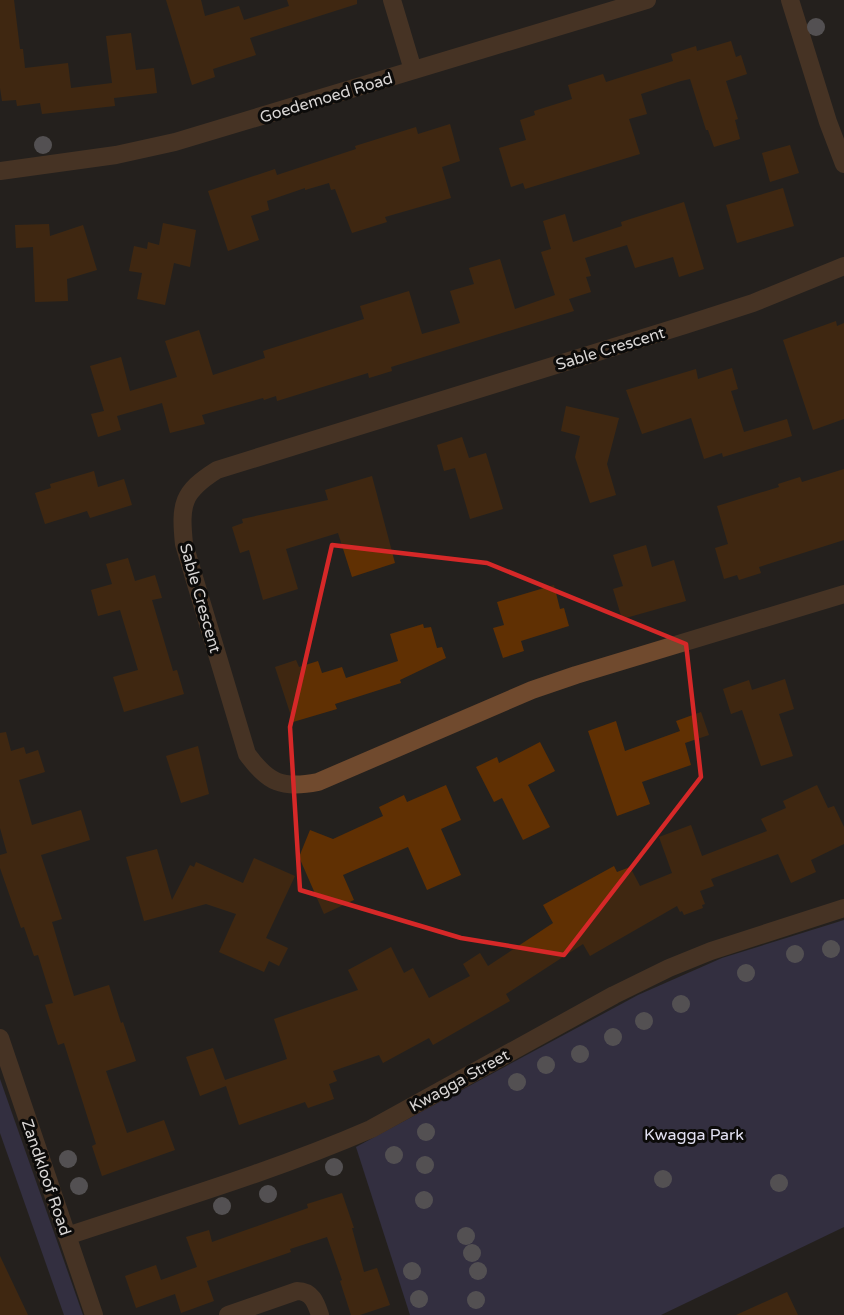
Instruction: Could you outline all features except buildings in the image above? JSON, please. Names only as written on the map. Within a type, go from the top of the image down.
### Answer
[{"type":"street","points":[[392,0],[413,70]]},
{"type":"street","name":"Goedemoed Road","points":[[0,171],[116,155],[175,142],[647,0]]},
{"type":"street","points":[[790,0],[828,122],[844,164]]},
{"type":"street","name":"Sable Crescent","points":[[844,266],[753,303],[217,470],[197,482],[185,500],[182,520],[184,544],[248,753],[259,770],[285,786],[318,782],[532,690],[844,594]]},
{"type":"street","name":"Kwagga Street","points":[[67,1236],[247,1176],[343,1141],[371,1129],[512,1050],[669,968],[758,935],[844,908]]},
{"type":"street","name":"Zandkloof Road","points":[[0,1038],[94,1315]]},
{"type":"street","points":[[228,1315],[297,1291],[303,1291],[313,1297],[320,1315]]},
{"type":"highlighted area","points":[[332,545],[487,563],[686,644],[701,777],[564,955],[461,938],[300,890],[290,727]]},
{"type":"green space","name":"Kwagga Park","points":[[844,920],[844,1227],[661,1315],[410,1315],[356,1147],[638,995],[722,958]]},
{"type":"green space","points":[[0,1079],[83,1315],[64,1315],[0,1133]]}]
